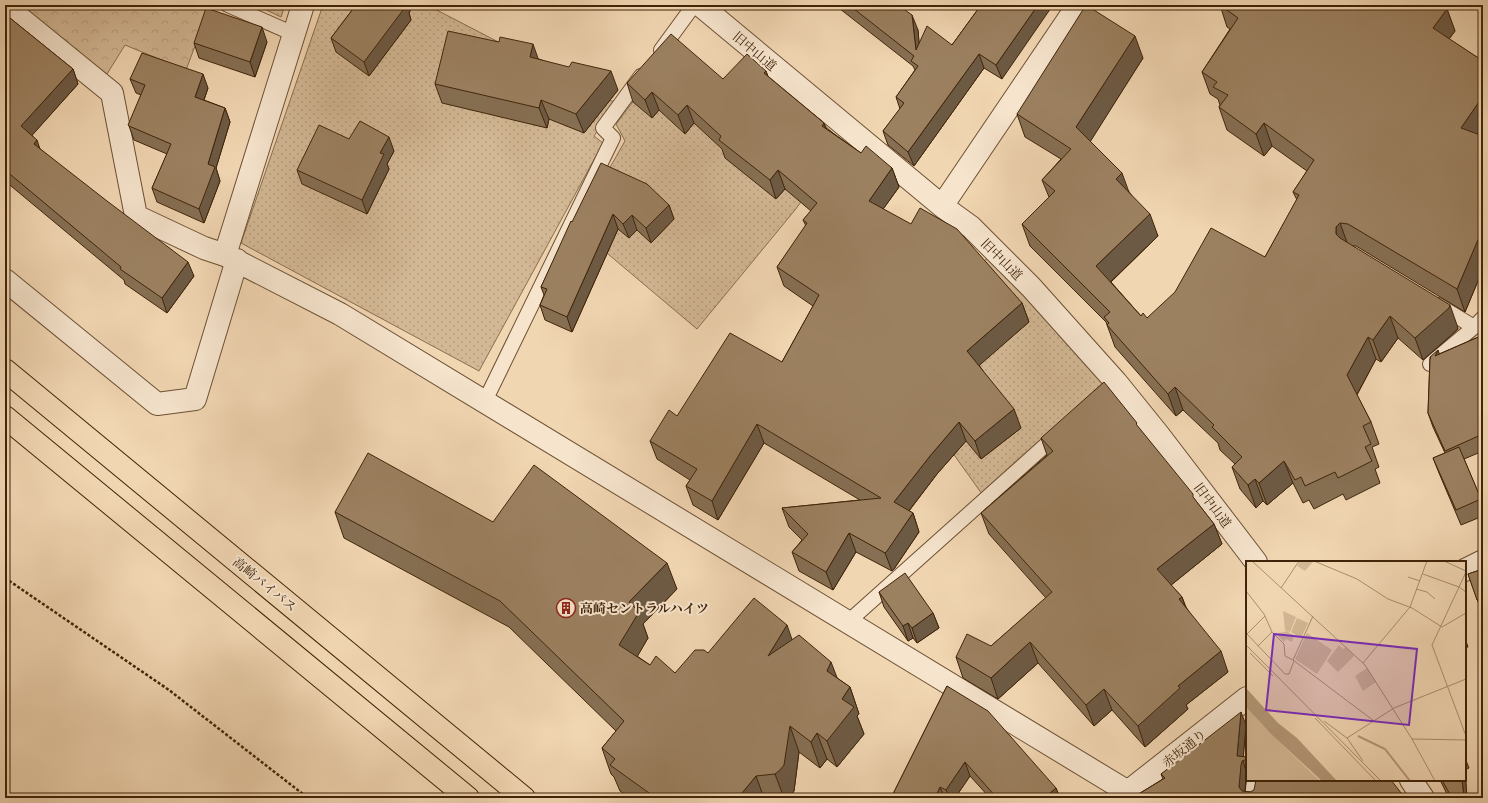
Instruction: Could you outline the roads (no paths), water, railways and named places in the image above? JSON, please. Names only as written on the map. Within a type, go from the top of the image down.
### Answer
[{"type":"highway","name":"高崎バイパス","points":[[5,370],[524,798]]},
{"type":"highway","points":[[5,417],[468,798]]},
{"type":"street","points":[[5,280],[157,404],[195,399],[231,258],[303,5]]},
{"type":"street","name":"旧中山道","points":[[700,5],[942,206],[971,228],[1031,287],[1110,387],[1158,434],[1255,561]]},
{"type":"street","points":[[942,206],[1078,5]]},
{"type":"street","points":[[5,6],[112,93],[136,216],[204,248],[231,258],[340,314],[848,622],[1124,795]]},
{"type":"street","points":[[1466,570],[1483,561]]},
{"type":"street","name":"赤坂通り","points":[[1124,795],[1246,699]]},
{"type":"street","points":[[1412,781],[1423,798]]},
{"type":"lane","points":[[228,5],[294,34]]},
{"type":"lane","points":[[485,401],[613,138],[603,128],[694,5]]},
{"type":"lane","points":[[1426,298],[1478,322],[1430,364]]},
{"type":"lane","points":[[848,622],[1070,424]]},
{"type":"lane","points":[[1252,798],[1254,781]]},
{"type":"place","name":"高崎セントラルハイツ","points":[[566,608]]}]
